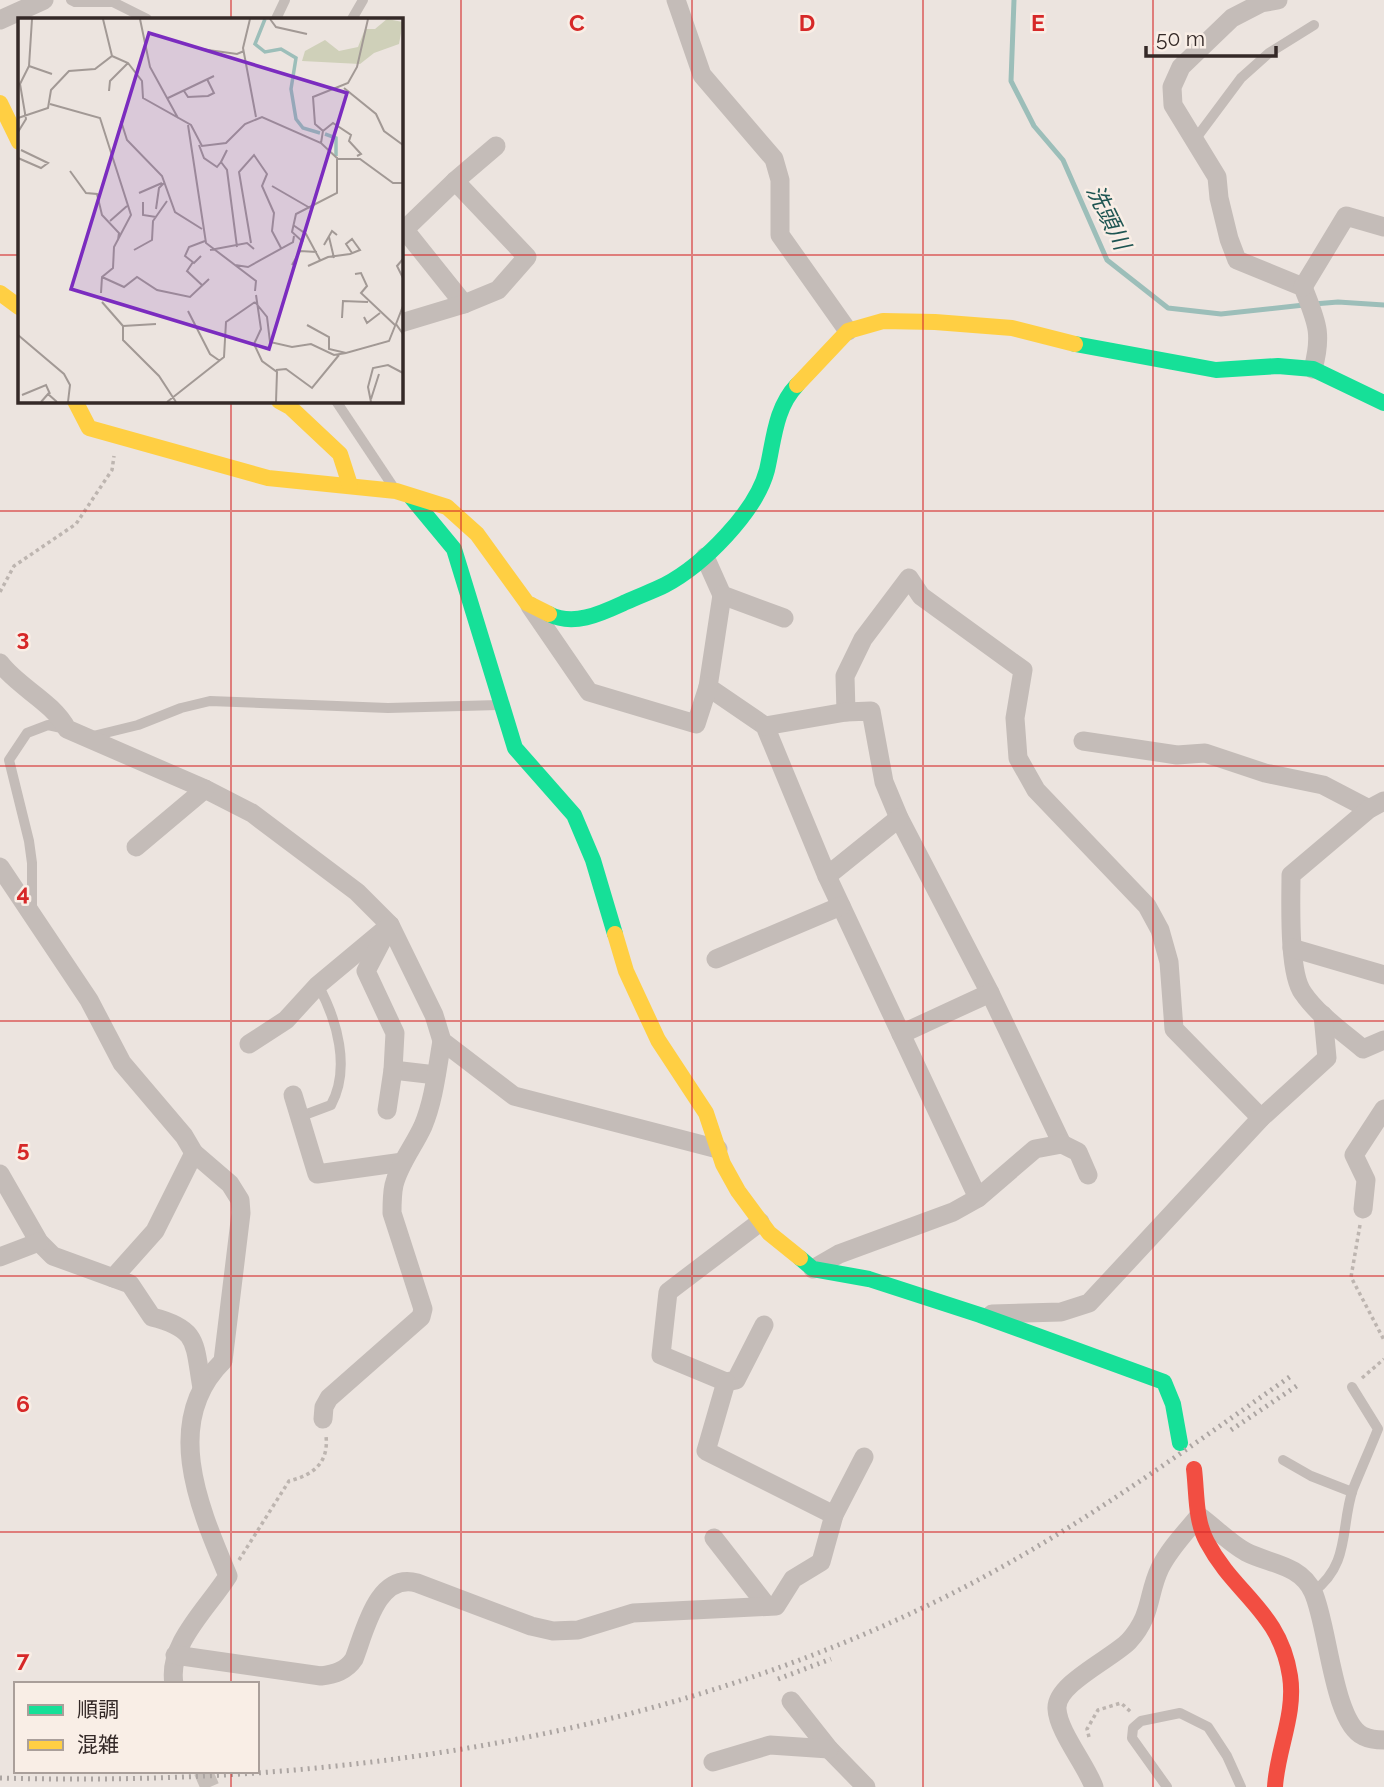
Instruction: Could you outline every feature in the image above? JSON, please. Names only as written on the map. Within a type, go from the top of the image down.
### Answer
[{"type":"street","points":[[0,20],[44,0]]},
{"type":"street","points":[[676,0],[702,75],[774,159],[780,180],[780,236],[848,331]]},
{"type":"street","points":[[1278,0],[1261,2],[1232,18],[1181,67],[1172,87],[1173,105],[1217,177],[1219,198],[1237,260],[1303,287],[1317,322],[1319,347],[1313,369]]},
{"type":"street","points":[[0,103],[18,140]]},
{"type":"street","points":[[464,304],[403,231],[496,146]]},
{"type":"street","points":[[402,323],[464,304],[498,290],[527,257],[455,181]]},
{"type":"street","points":[[1303,287],[1346,216],[1384,227]]},
{"type":"street","points":[[0,293],[18,306]]},
{"type":"street","points":[[527,603],[558,619],[590,618],[667,584],[705,557],[751,503],[766,473],[775,422],[790,392],[848,331],[883,321],[1012,328],[1089,347],[1216,370],[1278,366],[1313,369],[1384,403]]},
{"type":"street","points":[[76,402],[89,428],[116,437],[268,478],[350,485],[403,494],[447,507],[477,534],[589,692],[696,724],[708,687],[722,594],[705,557]]},
{"type":"street","points":[[281,402],[290,407],[341,454],[350,485]]},
{"type":"street","points":[[403,494],[454,549],[514,748],[574,816],[593,860],[626,971],[658,1040],[706,1113],[718,1149],[738,1191],[769,1233],[813,1269],[869,1279],[980,1315],[1164,1382],[1173,1404],[1180,1443]]},
{"type":"street","points":[[846,712],[845,676],[863,639],[909,578],[921,596],[1023,670],[1015,718],[1018,758],[1037,790],[1147,906],[1160,930],[1169,962],[1174,1029],[1261,1118]]},
{"type":"street","points":[[722,594],[784,618]]},
{"type":"street","points":[[0,663],[9,675],[60,717],[67,729],[205,789],[252,813],[357,892],[390,925],[434,1015],[442,1041],[436,1075],[423,1125],[394,1185],[392,1213],[424,1310],[417,1322],[329,1398],[324,1407],[323,1419]]},
{"type":"street","points":[[708,687],[765,726],[827,876],[978,1198]]},
{"type":"street","points":[[765,726],[846,712],[871,711],[884,782],[899,818],[990,993],[1062,1144]]},
{"type":"street","points":[[1083,741],[1177,755],[1205,752],[1265,773],[1323,785],[1377,805]]},
{"type":"street","points":[[136,847],[205,789]]},
{"type":"street","points":[[1377,805],[1291,874],[1292,948],[1301,992],[1323,1015],[1363,1049],[1384,1040]]},
{"type":"street","points":[[827,876],[899,818]]},
{"type":"street","points":[[0,867],[89,1000],[122,1063],[184,1136],[194,1153],[230,1184],[240,1200],[242,1213],[223,1361],[209,1374],[202,1388],[189,1441],[191,1464],[204,1518],[228,1576],[183,1639],[175,1656],[172,1673],[174,1682]]},
{"type":"street","points":[[716,959],[841,906]]},
{"type":"street","points":[[249,1044],[286,1020],[318,985],[390,925]]},
{"type":"street","points":[[387,1110],[395,1033],[366,971],[390,925]]},
{"type":"street","points":[[1292,948],[1384,975]]},
{"type":"street","points":[[901,1034],[990,993]]},
{"type":"street","points":[[980,1315],[1061,1312],[1089,1303],[1261,1118],[1327,1058],[1323,1015]]},
{"type":"street","points":[[442,1041],[514,1096],[718,1149]]},
{"type":"street","points":[[393,1070],[436,1075]]},
{"type":"street","points":[[293,1095],[317,1174],[404,1162]]},
{"type":"street","points":[[1363,1209],[1366,1180],[1354,1155],[1384,1109]]},
{"type":"street","points":[[813,1269],[839,1254],[953,1212],[978,1198],[1035,1149],[1062,1144],[1078,1152],[1088,1175]]},
{"type":"street","points":[[113,1278],[155,1231],[194,1153]]},
{"type":"street","points":[[0,1174],[38,1242],[53,1256],[130,1284],[152,1317],[177,1324],[193,1340],[202,1388]]},
{"type":"street","points":[[760,1222],[668,1292],[661,1355],[726,1382],[736,1380],[764,1325]]},
{"type":"street","points":[[0,1257],[38,1242]]},
{"type":"street","points":[[726,1382],[706,1451],[834,1515]]},
{"type":"street","points":[[175,1656],[321,1676],[334,1674],[349,1667],[380,1596],[399,1582],[416,1583],[531,1626],[553,1631],[578,1630],[633,1613],[776,1606],[793,1579],[821,1562],[834,1515],[864,1457]]},
{"type":"street","points":[[1194,1469],[1199,1516],[1206,1540],[1241,1588],[1262,1609],[1275,1632],[1290,1678],[1292,1691],[1274,1769],[1275,1787]]},
{"type":"street","points":[[1199,1516],[1247,1552],[1290,1569],[1304,1578],[1313,1592],[1329,1649],[1331,1672],[1347,1720],[1363,1736],[1384,1740]]},
{"type":"street","points":[[1094,1787],[1060,1723],[1056,1709],[1058,1700],[1076,1680],[1127,1643],[1149,1608],[1161,1566],[1199,1516]]},
{"type":"street","points":[[714,1538],[767,1606]]},
{"type":"street","points":[[791,1701],[829,1749],[866,1787]]},
{"type":"street","points":[[713,1762],[770,1745],[829,1749]]},
{"type":"lane","points":[[71,0],[113,2],[145,18]]},
{"type":"lane","points":[[276,18],[285,0]]},
{"type":"lane","points":[[353,18],[363,0]]},
{"type":"lane","points":[[1194,142],[1241,78],[1269,52],[1314,25]]},
{"type":"lane","points":[[337,402],[403,494]]},
{"type":"lane","points":[[89,737],[138,725],[181,708],[210,701],[388,708],[503,705]]},
{"type":"lane","points":[[32,914],[29,841],[9,760],[27,733],[48,724],[67,729]]},
{"type":"lane","points":[[299,1117],[331,1105],[338,1092],[340,1044],[331,1009],[318,985]]},
{"type":"lane","points":[[1313,1592],[1326,1583],[1344,1545],[1352,1492],[1381,1427],[1352,1387]]},
{"type":"lane","points":[[1283,1460],[1311,1476],[1352,1492]]},
{"type":"lane","points":[[1167,1787],[1132,1738],[1133,1728],[1141,1721],[1180,1713],[1208,1727],[1227,1756],[1241,1787]]},
{"type":"path","points":[[0,592],[14,566],[76,524],[112,470],[116,437]]},
{"type":"path","points":[[1363,1209],[1352,1277],[1384,1340]]},
{"type":"path","points":[[1352,1387],[1384,1359]]},
{"type":"path","points":[[228,1576],[289,1480],[302,1478],[315,1471],[323,1461],[327,1441],[323,1419]]},
{"type":"path","points":[[1082,1763],[1091,1756],[1087,1728],[1098,1710],[1121,1703],[1141,1721]]},
{"type":"waterway","name":"洗頭川","points":[[1014,0],[1011,81],[1034,126],[1063,160],[1107,260],[1168,308],[1221,314],[1304,305]]},
{"type":"waterway","name":"洗頭川","points":[[1314,304],[1338,302],[1384,305]]},
{"type":"tunnel","points":[[204,1773],[210,1787]]},
{"type":"railway","points":[[259,1773],[367,1762],[488,1744],[608,1719],[725,1686],[839,1644],[951,1594],[1040,1545],[1125,1491],[1291,1376]]},
{"type":"railway","points":[[1231,1430],[1298,1385]]},
{"type":"railway","points":[[778,1679],[831,1659]]},
{"type":"railway","points":[[0,1778],[123,1779],[255,1773]]},
{"type":"traffic: fast","points":[[1075,344],[1216,370],[1278,366],[1313,369],[1384,403]]},
{"type":"traffic: fast","points":[[549,614],[559,618],[578,619],[607,610],[665,585],[711,551],[740,520],[761,486],[780,414],[797,385]]},
{"type":"traffic: fast","points":[[411,497],[454,549],[515,748],[574,815],[593,860],[615,934]]},
{"type":"traffic: fast","points":[[800,1258],[813,1269],[869,1279],[980,1315],[1164,1382],[1173,1404],[1180,1443]]},
{"type":"traffic: slow","points":[[0,103],[18,140]]},
{"type":"traffic: slow","points":[[0,293],[18,306]]},
{"type":"traffic: slow","points":[[797,385],[848,331],[883,321],[1012,328],[1075,344]]},
{"type":"traffic: slow","points":[[76,402],[89,428],[268,478],[396,491],[447,507],[477,534],[527,603],[549,614]]},
{"type":"traffic: slow","points":[[281,402],[290,407],[340,454],[350,485]]},
{"type":"traffic: slow","points":[[615,934],[626,971],[658,1040],[706,1113],[723,1164],[738,1191],[769,1233],[800,1258]]},
{"type":"traffic: jam","points":[[1194,1469],[1198,1516],[1203,1534],[1230,1576],[1267,1619],[1285,1654],[1290,1676],[1290,1704],[1275,1787]]}]
